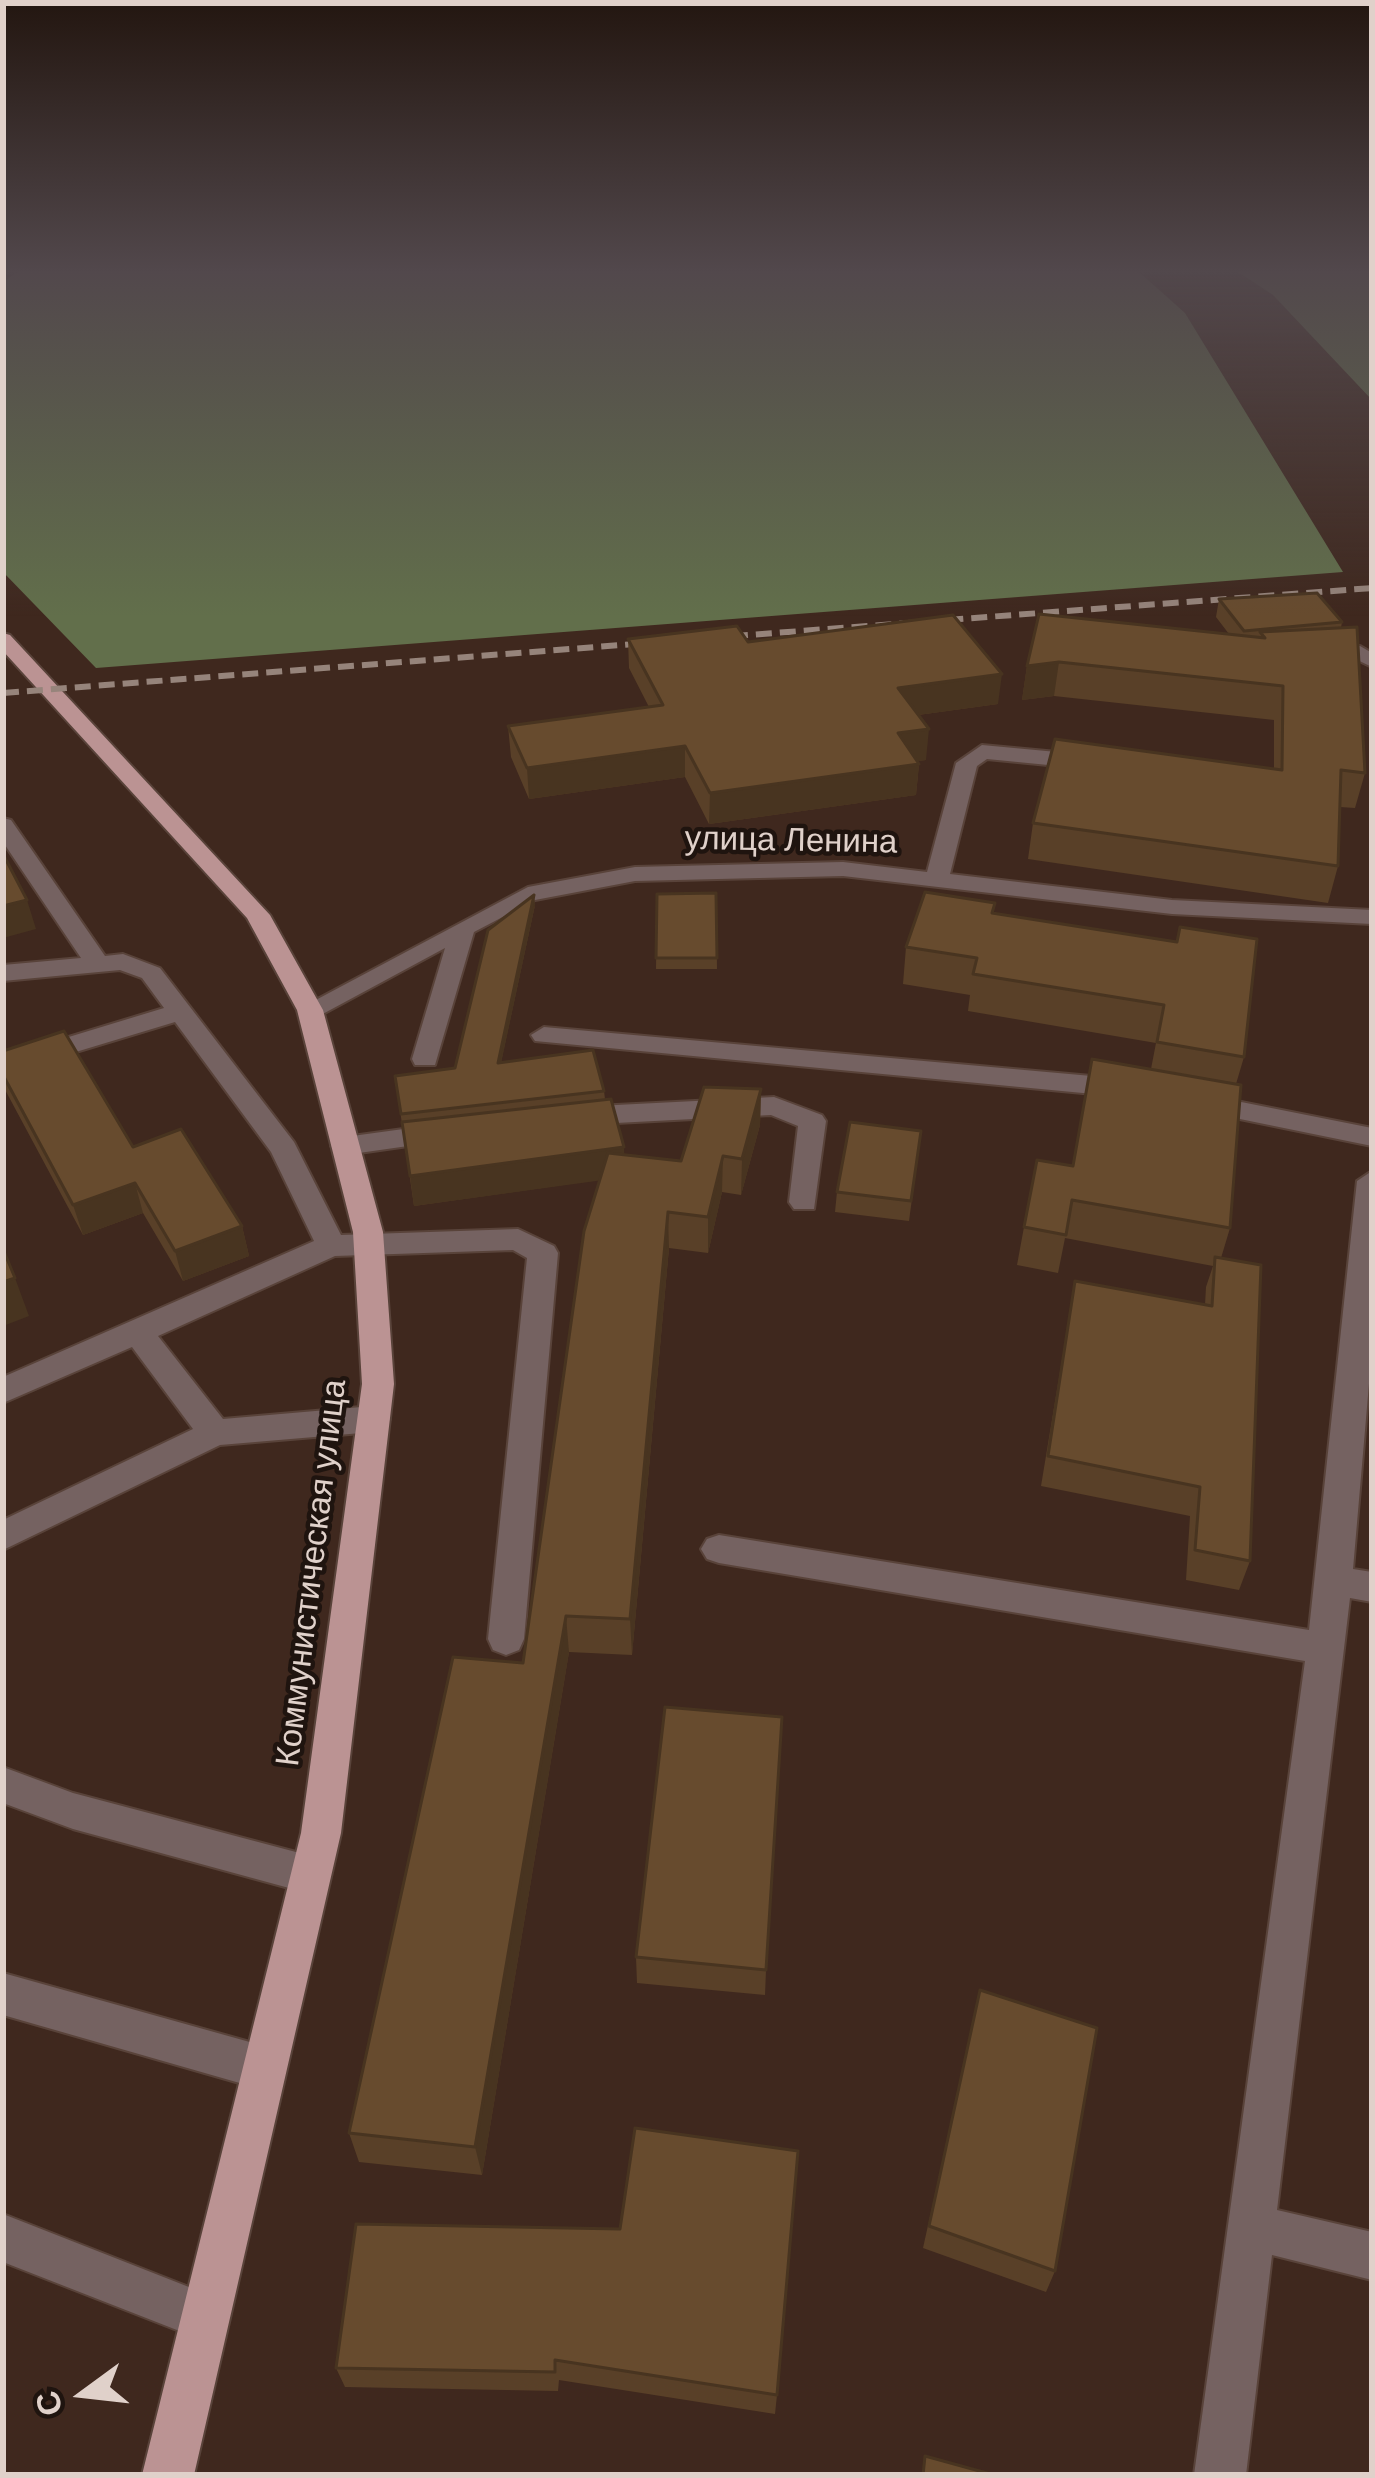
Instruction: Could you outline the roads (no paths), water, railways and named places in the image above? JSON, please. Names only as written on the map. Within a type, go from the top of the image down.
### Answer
[{"type":"main road","name":"Коммунистическая улица","points":[[3,640],[259,914],[310,1010],[369,1247],[378,1384],[321,1833],[168,2475]]},
{"type":"street","points":[[1290,653],[1353,650],[1372,661]]},
{"type":"street","points":[[937,880],[967,763],[982,752],[1125,766]]},
{"type":"street","points":[[3,825],[98,964]]},
{"type":"street","name":"улица Ленина","points":[[310,1010],[528,894],[635,874],[843,868],[1172,907],[1372,916]]},
{"type":"street","points":[[425,1059],[463,928]]},
{"type":"street","points":[[3,973],[123,962],[151,974],[284,1149],[331,1246]]},
{"type":"street","points":[[3,1066],[180,1012]]},
{"type":"street","points":[[544,1035],[1094,1083],[1372,1137]]},
{"type":"street","points":[[553,1118],[774,1106],[812,1121],[804,1202]]},
{"type":"street","points":[[345,1146],[460,1130]]},
{"type":"street","points":[[1220,2475],[1326,1649],[1353,1584],[1372,1181]]},
{"type":"street","points":[[3,1390],[331,1246],[518,1239],[543,1253],[506,1640]]},
{"type":"street","points":[[137,1331],[215,1433]]},
{"type":"street","points":[[3,1536],[215,1433],[373,1419]]},
{"type":"street","points":[[718,1549],[1326,1649]]},
{"type":"street","points":[[3,1785],[73,1811],[310,1875]]},
{"type":"street","points":[[3,1994],[264,2068]]},
{"type":"street","points":[[1252,2227],[1372,2257]]},
{"type":"street","points":[[3,2238],[206,2317]]},
{"type":"railway","points":[[708,638],[1372,588]]},
{"type":"railway","points":[[3,693],[660,642]]}]
